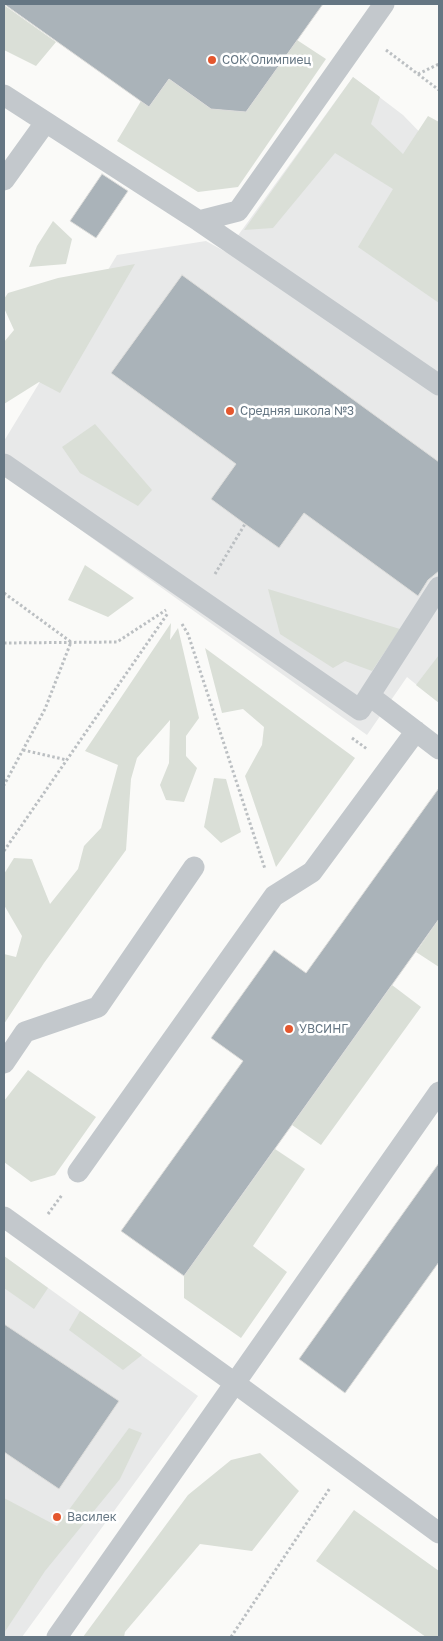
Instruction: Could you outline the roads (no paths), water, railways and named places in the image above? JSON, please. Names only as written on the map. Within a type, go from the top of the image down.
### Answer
[{"type":"lane","points":[[199,221],[238,211],[384,4]]},
{"type":"lane","points":[[4,95],[199,221],[439,385]]},
{"type":"lane","points":[[4,180],[45,123]]},
{"type":"lane","points":[[4,464],[360,710],[439,587]]},
{"type":"lane","points":[[370,696],[439,749]]},
{"type":"lane","points":[[78,1172],[274,896],[312,872],[416,731]]},
{"type":"lane","points":[[4,1063],[25,1032],[98,1007],[194,866]]},
{"type":"lane","points":[[56,1637],[236,1384],[439,1092]]},
{"type":"lane","points":[[4,1217],[439,1533]]},
{"type":"place","name":"СОК Олимпиец","points":[[212,60]]},
{"type":"place","name":"Средняя школа №3","points":[[230,411]]},
{"type":"place","name":"УВСИНГ","points":[[289,1029]]},
{"type":"place","name":"Василек","points":[[57,1517]]}]
